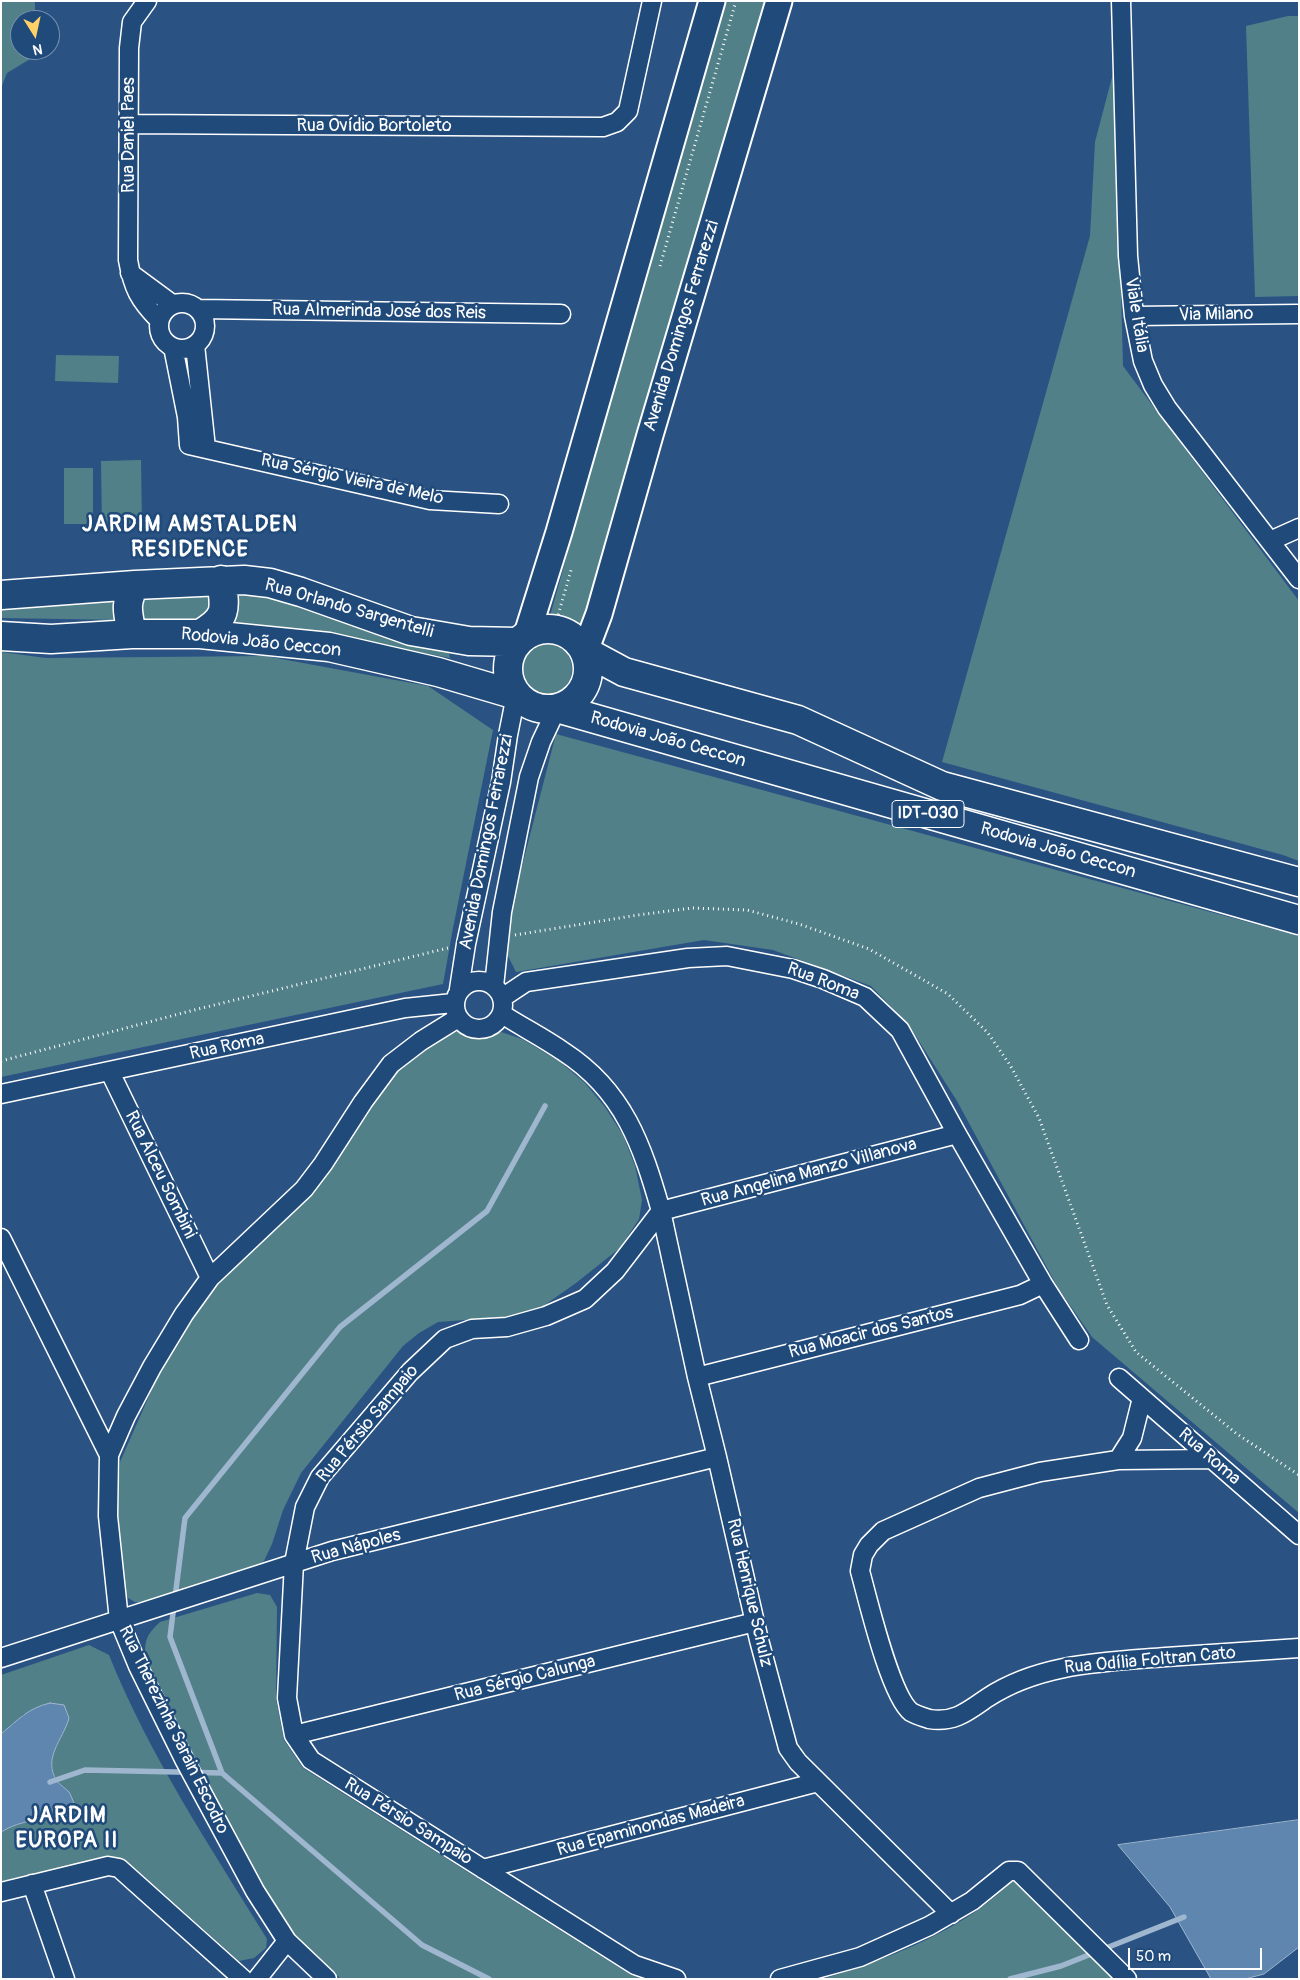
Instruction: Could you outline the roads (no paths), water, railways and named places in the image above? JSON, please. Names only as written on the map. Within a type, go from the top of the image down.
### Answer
[{"type":"main road","points":[[522,638],[542,629],[554,629],[566,633],[576,640],[585,651],[588,674],[585,685],[578,696],[568,704],[557,708],[535,707],[516,695],[510,685],[507,663],[511,652],[522,638],[559,532],[712,1]]},
{"type":"main road","name":"Avenida Domingos Ferrarezzi","points":[[585,651],[599,614],[652,426],[779,1]]},
{"type":"main road","points":[[200,634],[215,625],[222,615],[224,602],[221,580]]},
{"type":"main road","name":"Rua Orlando Sargentelli","points":[[1,595],[135,585],[244,580],[270,583],[301,592],[411,631],[469,641],[522,638]]},
{"type":"main road","points":[[132,634],[127,611],[128,598],[135,585]]},
{"type":"main road","name":"Rodovia João Ceccon","points":[[1,636],[51,639],[132,634],[200,634],[329,647],[438,672],[516,695]]},
{"type":"main road","name":"Rodovia João Ceccon","points":[[585,651],[624,672],[798,720],[942,786],[1299,882]]},
{"type":"main road","name":"Rodovia João Ceccon","points":[[557,708],[1299,920]]},
{"type":"street","name":"Rua Daniel Paes","points":[[147,1],[132,22],[129,48],[128,260],[137,294],[159,320]]},
{"type":"street","name":"Rua Ovídio Bortoleto","points":[[129,124],[603,127],[617,122],[628,111],[652,1]]},
{"type":"street","name":"Viale Itália","points":[[1121,1],[1128,256],[1134,316],[1143,361],[1166,408],[1299,579]]},
{"type":"street","points":[[130,273],[172,304]]},
{"type":"street","points":[[186,303],[198,309],[203,316],[204,332],[195,344],[180,349],[173,347],[162,339],[158,326],[159,320],[162,313],[172,304],[186,303]]},
{"type":"street","name":"Rua Almerinda José dos Reis","points":[[198,309],[560,314]]},
{"type":"street","name":"Via Milano","points":[[1134,316],[1299,314]]},
{"type":"street","points":[[195,344],[206,448]]},
{"type":"street","name":"Rua Sérgio Vieira de Melo","points":[[173,347],[187,417],[189,445],[430,500],[499,504]]},
{"type":"street","points":[[1270,541],[1299,528]]},
{"type":"street","name":"Avenida Domingos Ferrarezzi","points":[[457,1003],[466,944],[502,782],[508,735],[516,695]]},
{"type":"street","name":"Avenida Domingos Ferrarezzi","points":[[499,999],[498,937],[502,912],[529,777],[541,742],[557,708]]},
{"type":"street","name":"Rua Roma","points":[[499,999],[526,982],[688,958],[727,956],[793,969],[823,978],[865,997],[900,1030],[1043,1284],[1079,1340]]},
{"type":"street","name":"Rua Roma","points":[[478,980],[489,983],[499,999],[498,1020],[485,1028],[469,1028],[457,1003],[466,984],[478,980]]},
{"type":"street","points":[[499,999],[528,1030],[565,1052],[593,1075],[616,1101],[635,1133],[648,1167],[661,1211]]},
{"type":"street","name":"Rua Roma","points":[[1,1094],[404,1008],[457,1003]]},
{"type":"street","name":"Rua Therezinha Sarain Escodro","points":[[327,1979],[287,1941],[255,1891],[185,1761],[138,1666],[119,1620],[108,1516],[109,1455],[126,1416],[152,1366],[184,1314],[210,1278],[304,1189],[391,1064],[421,1041],[457,1003]]},
{"type":"street","name":"Rua Alceu Sombini","points":[[110,1072],[210,1278]]},
{"type":"street","name":"Rua Angelina Manzo Villanova","points":[[661,1211],[957,1134]]},
{"type":"street","name":"Rua Henrique Schulz","points":[[661,1211],[697,1377],[755,1622],[788,1748],[798,1762],[951,1914]]},
{"type":"street","name":"Rua Pérsio Sampaio","points":[[661,1211],[616,1271],[585,1299],[546,1316],[507,1327],[472,1329],[445,1339],[426,1356],[320,1477],[305,1507],[294,1563],[286,1698],[294,1735],[311,1760],[635,1965],[676,1979]]},
{"type":"street","points":[[1,1238],[109,1455]]},
{"type":"street","name":"Rua Moacir dos Santos","points":[[697,1377],[1020,1295],[1043,1284]]},
{"type":"street","name":"Rua Roma","points":[[1119,1378],[1299,1535]]},
{"type":"street","points":[[1118,1460],[1132,1438],[1142,1398]]},
{"type":"street","name":"Rua Nápoles","points":[[1,1658],[332,1551],[717,1457]]},
{"type":"street","points":[[1118,1460],[1211,1458]]},
{"type":"street","name":"Rua Odília Foltran Cato","points":[[1118,1460],[1040,1472],[979,1488],[883,1531],[869,1545],[863,1555],[860,1571],[892,1682],[904,1703],[912,1712],[923,1718],[941,1721],[951,1719],[960,1716],[997,1692],[1033,1676],[1066,1666],[1299,1648]]},
{"type":"street","name":"Rua Sérgio Calunga","points":[[294,1735],[755,1622]]},
{"type":"street","name":"Rua Epaminondas Madeira","points":[[483,1869],[818,1782]]},
{"type":"street","points":[[1,1892],[108,1866],[119,1868],[243,1979]]},
{"type":"street","points":[[780,1979],[860,1956],[929,1926],[972,1901],[1008,1871],[1018,1871],[1127,1979]]},
{"type":"street","points":[[32,1884],[65,1979]]},
{"type":"street","points":[[257,1979],[287,1941]]},
{"type":"water","points":[[50,1703],[64,1705],[69,1718],[55,1749],[52,1765],[57,1781],[69,1792],[74,1803],[70,1815],[17,1824],[1,1832],[1,1734],[29,1711]]},
{"type":"water","points":[[1299,1820],[1299,1947],[1264,1974],[1245,1979],[1211,1979],[1170,1907],[1118,1845]]},
{"type":"waterway","points":[[222,1773],[170,1637],[185,1518],[340,1327],[487,1211],[545,1106]]},
{"type":"waterway","points":[[50,1782],[85,1770],[222,1773],[422,1945],[489,1979]]},
{"type":"waterway","points":[[1010,1979],[1061,1966],[1184,1917]]},
{"type":"district","name":"JARDIM AMSTALDEN RESIDENCE","points":[[190,538]]},
{"type":"district","name":"JARDIM EUROPA II","points":[[67,1828]]}]
